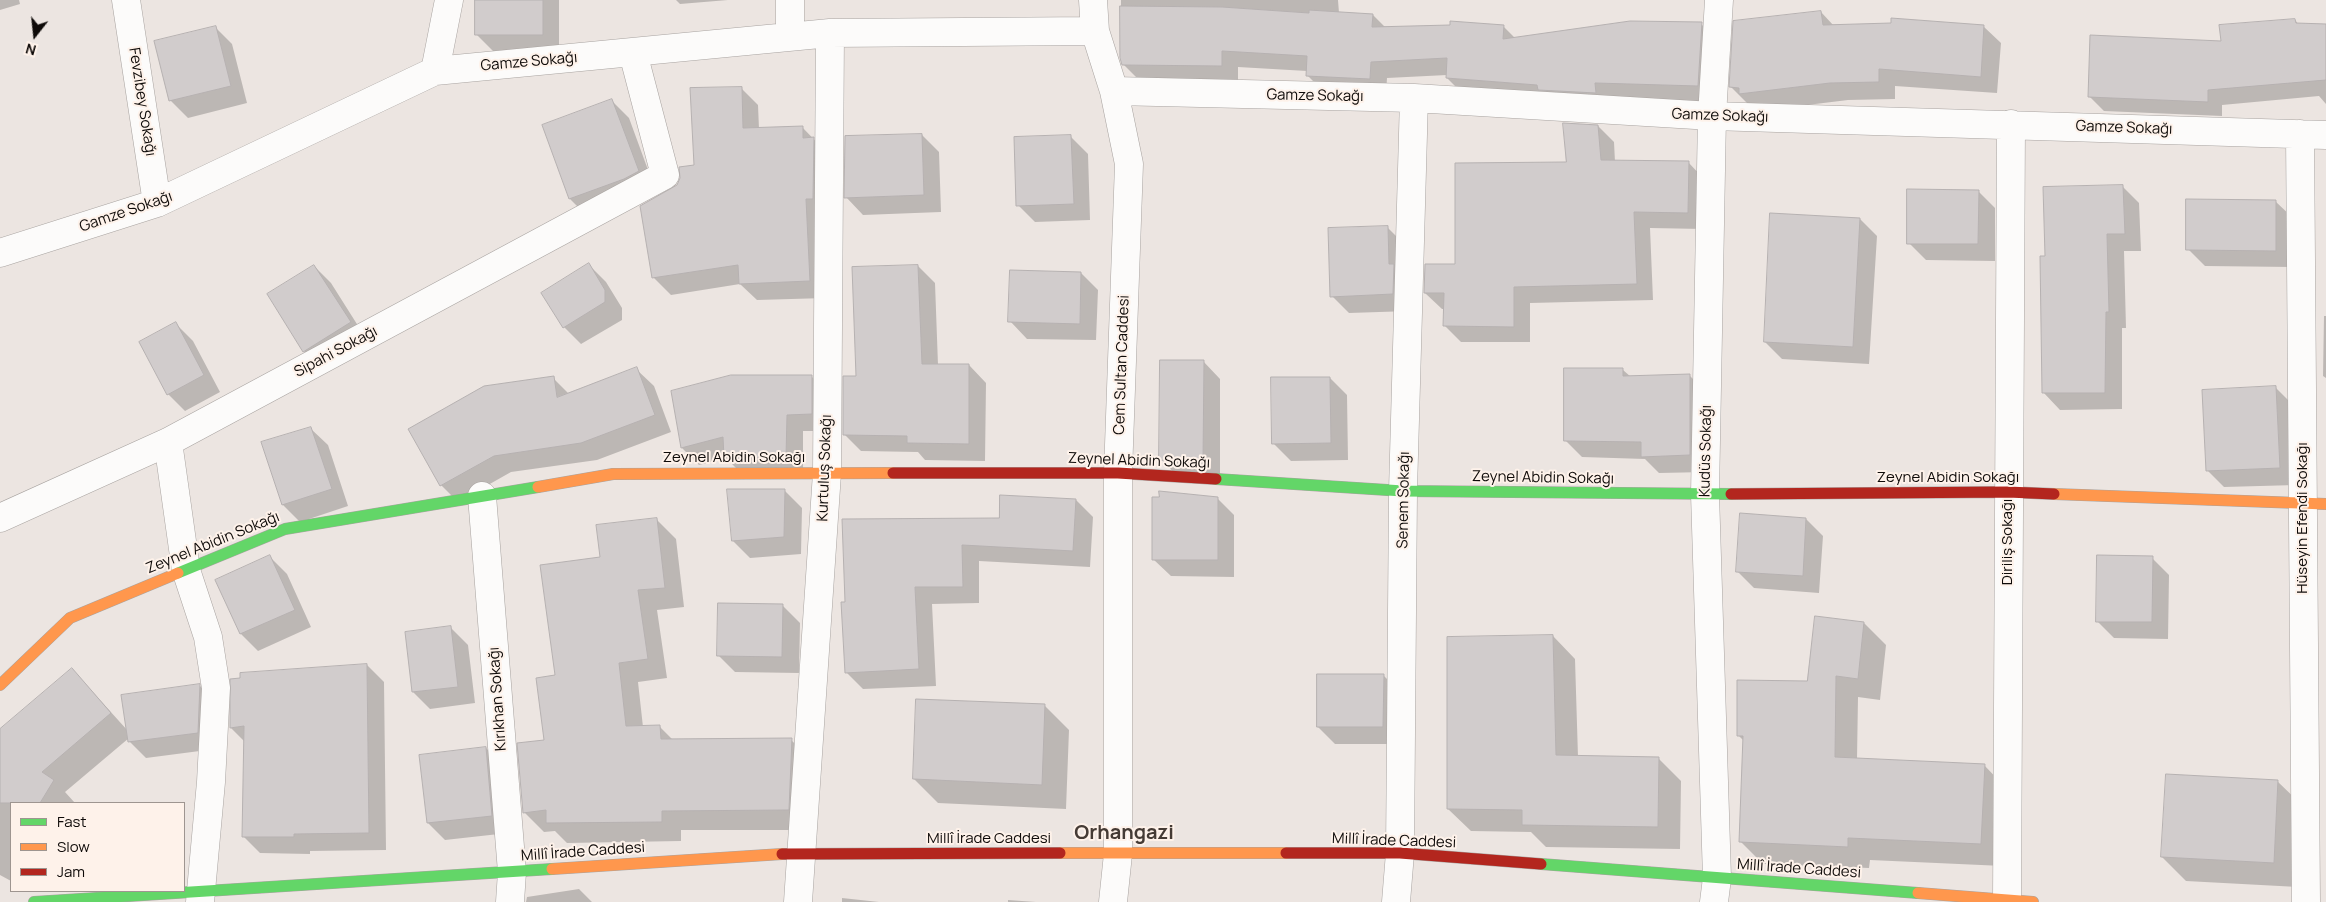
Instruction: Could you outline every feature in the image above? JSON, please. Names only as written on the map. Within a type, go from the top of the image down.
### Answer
[{"type":"street","name":"Fevzibey Sokağı","points":[[126,0],[157,203]]},
{"type":"street","points":[[435,71],[449,0]]},
{"type":"street","points":[[790,0],[790,36]]},
{"type":"street","name":"Cem Sultan Caddesi","points":[[1093,0],[1096,31],[1114,91],[1128,164],[1118,473],[1118,854],[1113,902]]},
{"type":"street","name":"Kudüs Sokağı","points":[[1715,890],[1705,494],[1712,116],[1719,0]]},
{"type":"street","name":"Gamze Sokağı","points":[[0,253],[157,203],[435,71],[830,33],[1096,31]]},
{"type":"street","name":"Kurtuluş Sokağı","points":[[798,902],[826,473],[830,33]]},
{"type":"street","name":"Sipahi Sokağı","points":[[0,518],[168,442],[665,175],[633,53]]},
{"type":"street","name":"Gamze Sokağı","points":[[1114,91],[1414,98],[1712,116],[2313,135]]},
{"type":"street","name":"Senem Sokağı","points":[[1396,902],[1400,853],[1403,491],[1414,98]]},
{"type":"street","name":"Diriliş Sokağı","points":[[2011,124],[2008,492],[2020,901]]},
{"type":"street","name":"Hüseyin Efendi Sokağı","points":[[2306,902],[2315,504],[2313,135]]},
{"type":"street","points":[[168,442],[186,570],[208,637],[216,688],[211,782],[200,897]]},
{"type":"street","name":"Zeynel Abidin Sokağı","points":[[0,686],[70,618],[285,529],[613,474],[1118,473],[1403,491],[1705,494],[2008,492],[2315,504]]},
{"type":"street","name":"Kırıkhan Sokağı","points":[[482,496],[512,872],[510,902]]},
{"type":"street","name":"Millî İrade Caddesi","points":[[34,902],[200,897],[512,872],[801,853],[1400,853],[1715,890],[2020,901]]},
{"type":"building","points":[[475,0],[543,0],[543,35],[475,35]]},
{"type":"building","points":[[1120,6],[1222,7],[1309,13],[1309,10],[1373,14],[1372,27],[1450,25],[1450,21],[1504,25],[1503,39],[1630,21],[1702,22],[1698,86],[1595,83],[1596,93],[1538,90],[1537,85],[1446,78],[1447,58],[1371,62],[1370,79],[1306,76],[1307,56],[1222,51],[1222,66],[1122,65],[1120,58]]},
{"type":"building","points":[[1821,11],[1823,25],[1891,23],[1891,18],[1984,25],[1981,77],[1879,69],[1879,82],[1830,83],[1739,94],[1739,88],[1729,87],[1733,21]]},
{"type":"building","points":[[2295,19],[2296,23],[2326,24],[2326,80],[2208,90],[2208,102],[2088,97],[2090,35],[2221,41],[2219,25]]},
{"type":"building","points":[[216,26],[231,86],[169,101],[154,41]]},
{"type":"building","points":[[742,87],[743,128],[803,126],[803,138],[814,137],[813,199],[806,199],[810,281],[739,284],[738,265],[652,278],[640,206],[677,185],[680,178],[679,167],[694,165],[690,88]]},
{"type":"building","points":[[612,99],[639,171],[624,179],[569,199],[542,125]]},
{"type":"building","points":[[1563,123],[1598,125],[1601,160],[1689,161],[1688,213],[1634,212],[1637,284],[1514,287],[1514,327],[1443,326],[1444,293],[1424,293],[1425,264],[1455,264],[1455,163],[1566,162]]},
{"type":"building","points":[[922,134],[924,195],[844,198],[845,136]]},
{"type":"building","points":[[1071,135],[1074,204],[1016,206],[1014,137]]},
{"type":"building","points":[[2123,185],[2125,234],[2107,234],[2109,312],[2106,312],[2105,393],[2042,393],[2040,256],[2045,256],[2043,187]]},
{"type":"building","points":[[1907,189],[1979,190],[1978,244],[1907,244]]},
{"type":"building","points":[[2186,199],[2276,200],[2276,251],[2186,250]]},
{"type":"building","points":[[1770,213],[1860,218],[1853,347],[1764,342]]},
{"type":"building","points":[[1388,226],[1389,264],[1394,264],[1393,294],[1330,297],[1328,228]]},
{"type":"building","points":[[589,263],[605,290],[605,302],[563,328],[541,293]]},
{"type":"building","points":[[314,265],[351,322],[303,352],[267,294]]},
{"type":"building","points":[[918,265],[922,364],[969,364],[969,444],[907,443],[907,436],[843,435],[843,376],[856,376],[852,267]]},
{"type":"building","points":[[1010,270],[1081,272],[1080,324],[1008,322]]},
{"type":"building","points":[[176,322],[204,375],[167,395],[139,342]]},
{"type":"building","points":[[1160,360],[1204,360],[1203,463],[1159,460]]},
{"type":"building","points":[[637,367],[655,415],[581,443],[494,456],[440,486],[408,429],[484,386],[554,376],[557,397]]},
{"type":"building","points":[[1564,368],[1623,368],[1623,376],[1690,374],[1690,455],[1641,457],[1641,442],[1564,441]]},
{"type":"building","points":[[731,375],[812,375],[812,414],[787,415],[786,458],[724,458],[723,437],[681,448],[671,391]]},
{"type":"building","points":[[1271,377],[1330,377],[1331,443],[1272,444]]},
{"type":"building","points":[[2276,386],[2280,468],[2206,471],[2202,390]]},
{"type":"building","points":[[311,427],[332,489],[282,505],[261,442]]},
{"type":"building","points":[[727,489],[785,489],[784,537],[732,541]]},
{"type":"building","points":[[1159,491],[1218,497],[1218,560],[1152,560],[1152,497],[1159,497]]},
{"type":"building","points":[[1000,495],[1076,499],[1073,551],[962,545],[963,587],[915,587],[919,669],[845,673],[841,602],[845,602],[842,519],[999,518]]},
{"type":"building","points":[[1740,513],[1806,518],[1803,576],[1736,572]]},
{"type":"building","points":[[657,518],[665,588],[638,590],[648,659],[619,663],[626,726],[660,725],[661,739],[792,738],[789,810],[662,811],[662,822],[546,823],[546,810],[523,813],[517,743],[544,740],[536,678],[555,675],[540,565],[600,557],[596,525]]},
{"type":"building","points":[[270,555],[295,610],[240,634],[215,580]]},
{"type":"building","points":[[2097,555],[2153,556],[2152,622],[2096,622]]},
{"type":"building","points":[[718,603],[783,604],[782,657],[717,656]]},
{"type":"building","points":[[1815,616],[1864,622],[1858,679],[1836,676],[1835,757],[1985,764],[1981,844],[1848,838],[1848,847],[1739,842],[1743,736],[1737,736],[1737,680],[1807,681]]},
{"type":"building","points":[[451,626],[458,687],[412,692],[405,632]]},
{"type":"building","points":[[1553,635],[1556,755],[1659,757],[1658,827],[1522,825],[1522,810],[1447,809],[1447,637]]},
{"type":"building","points":[[367,664],[369,833],[294,834],[294,837],[242,837],[244,726],[230,728],[230,679],[240,678],[240,673]]},
{"type":"building","points":[[72,668],[111,713],[42,772],[54,780],[41,802],[0,803],[0,729]]},
{"type":"building","points":[[1317,674],[1384,674],[1383,727],[1317,727]]},
{"type":"building","points":[[200,684],[198,733],[128,742],[121,695]]},
{"type":"building","points":[[916,699],[1045,704],[1042,785],[913,779]]},
{"type":"building","points":[[486,747],[492,816],[427,823],[419,755]]},
{"type":"building","points":[[2166,774],[2278,780],[2274,863],[2161,857]]},
{"type":"traffic: fast","points":[[1216,479],[1403,491],[1731,494]]},
{"type":"traffic: fast","points":[[178,573],[285,529],[538,487]]},
{"type":"traffic: fast","points":[[1541,864],[1918,893]]},
{"type":"traffic: fast","points":[[34,902],[552,869]]},
{"type":"traffic: slow","points":[[538,487],[613,474],[893,473]]},
{"type":"traffic: slow","points":[[2054,494],[2326,504]]},
{"type":"traffic: slow","points":[[0,685],[70,618],[178,573]]},
{"type":"traffic: slow","points":[[1060,853],[1286,853]]},
{"type":"traffic: slow","points":[[552,869],[782,854]]},
{"type":"traffic: slow","points":[[1918,893],[2033,902]]},
{"type":"traffic: jam","points":[[893,473],[1118,473],[1216,479]]},
{"type":"traffic: jam","points":[[1731,494],[2008,492],[2054,494]]},
{"type":"traffic: jam","points":[[782,854],[1060,853]]},
{"type":"traffic: jam","points":[[1286,853],[1400,853],[1541,864]]},
{"type":"district","name":"Orhangazi","points":[[1124,833]]}]
